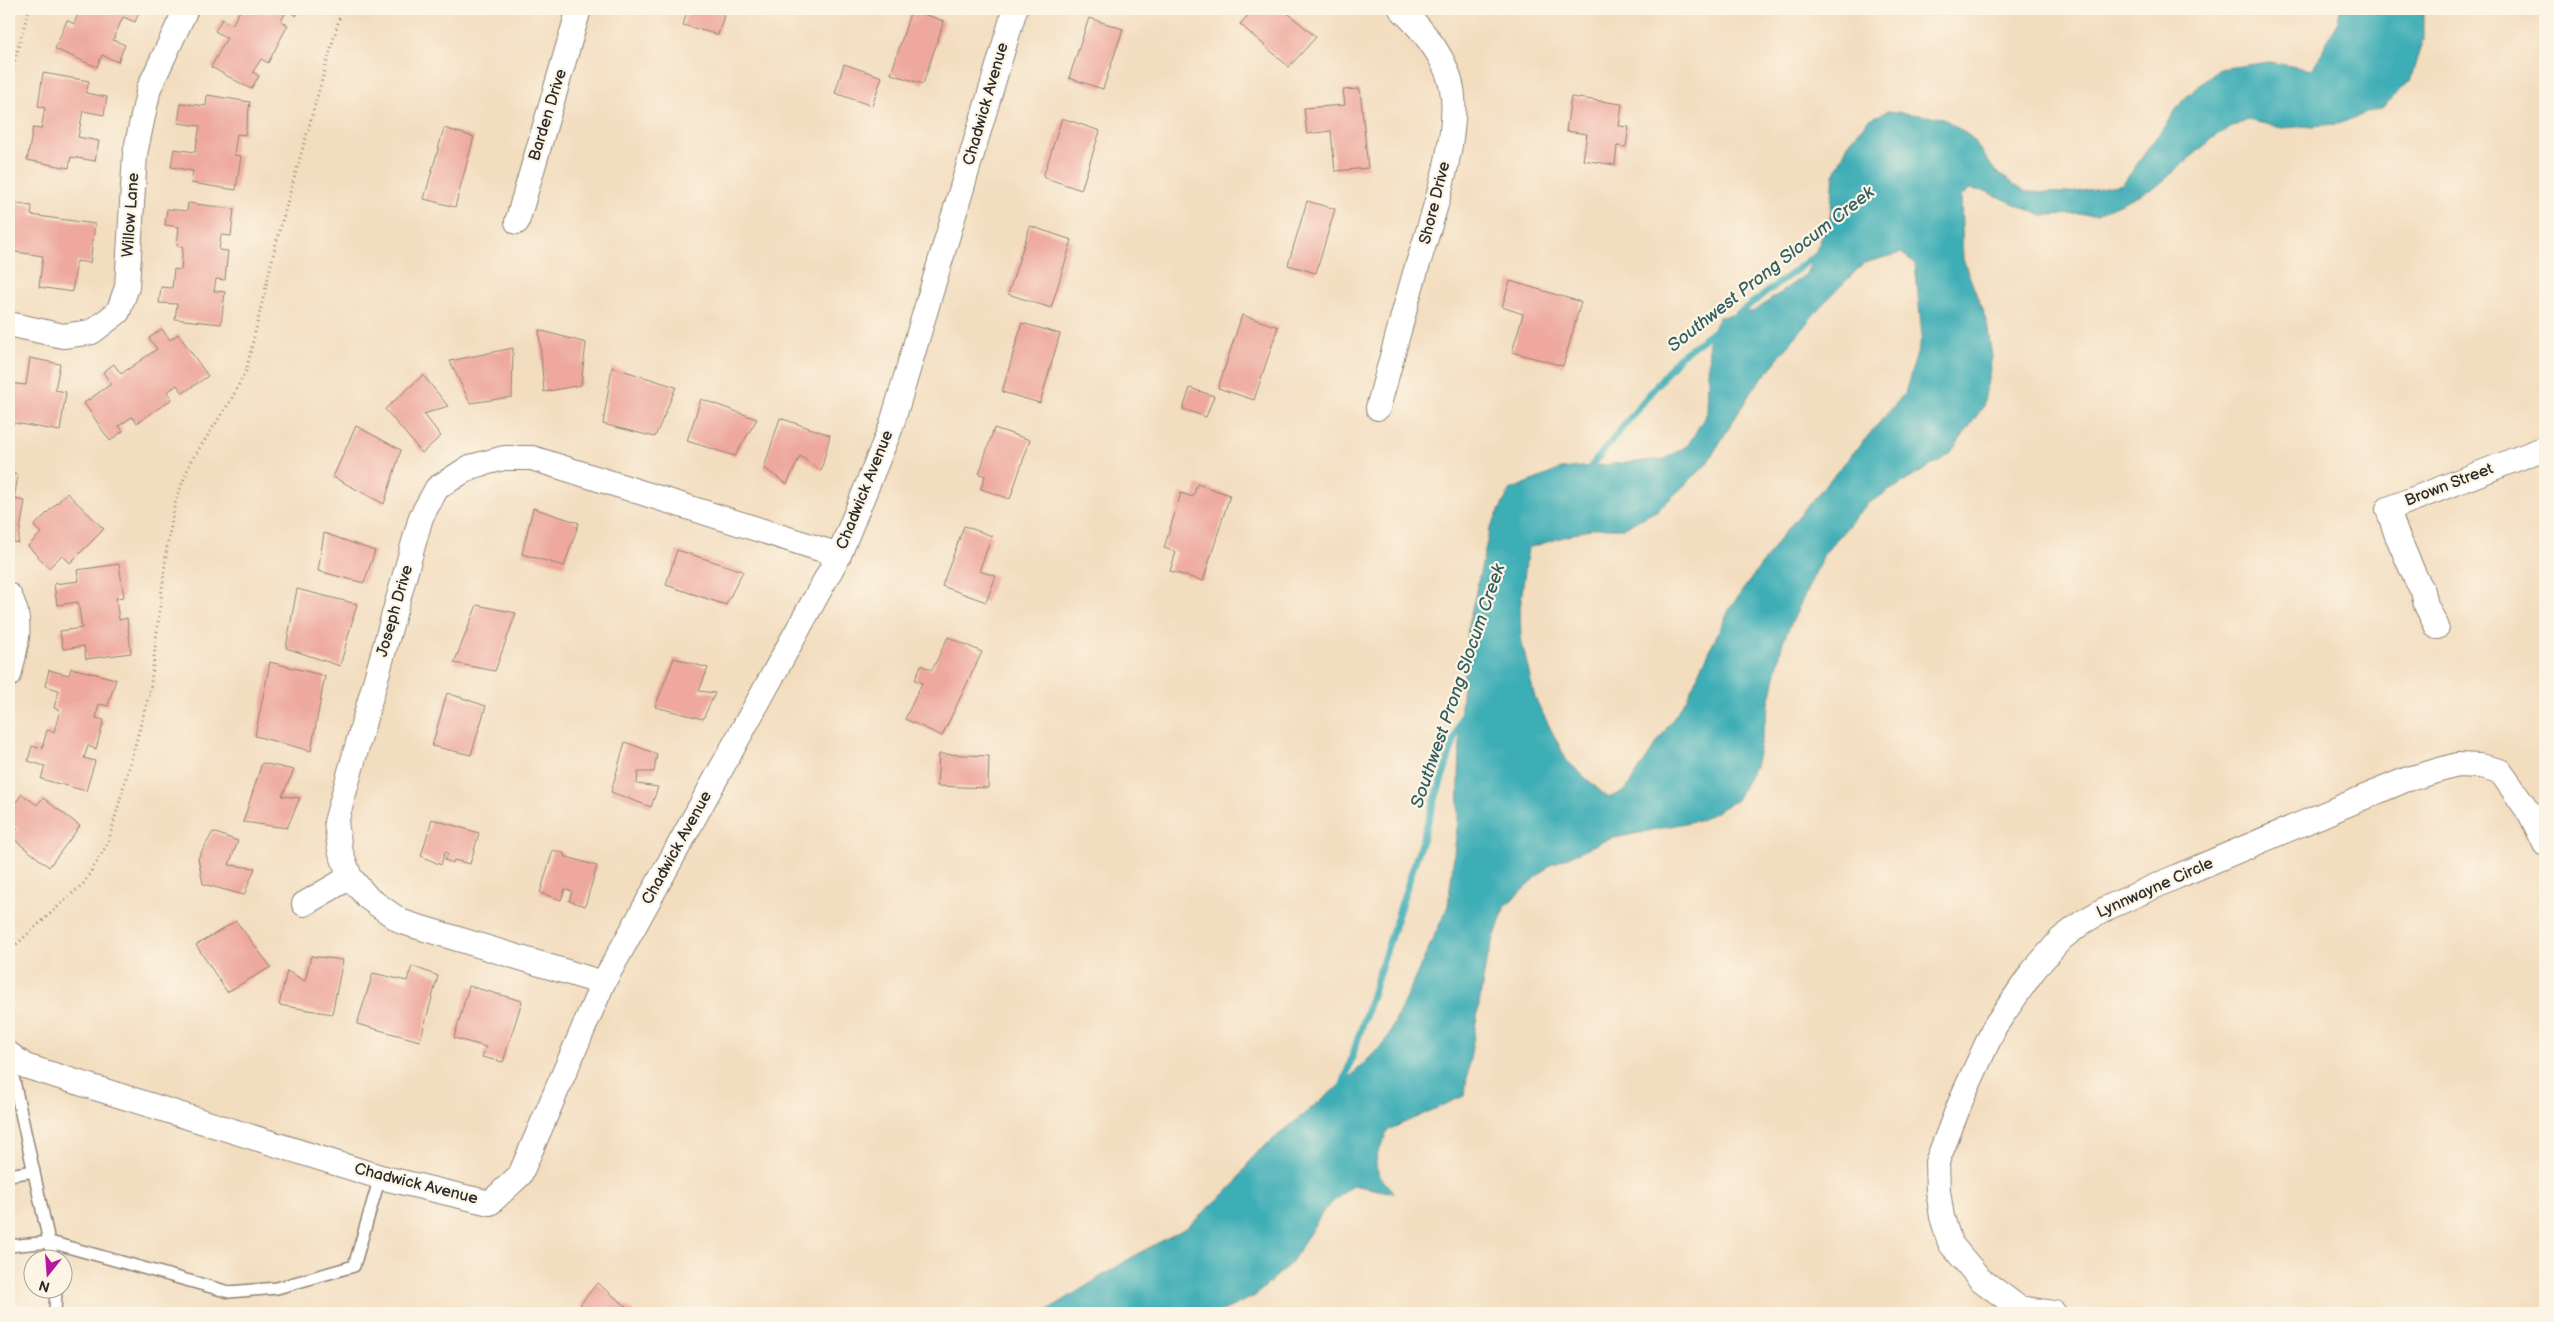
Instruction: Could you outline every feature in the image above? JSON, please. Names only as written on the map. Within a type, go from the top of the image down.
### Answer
[{"type":"street","name":"Willow Lane","points":[[9,324],[63,336],[92,332],[118,312],[127,287],[135,154],[149,88],[186,9]]},
{"type":"street","name":"Barden Drive","points":[[517,222],[579,9]]},
{"type":"street","name":"Chadwick Avenue","points":[[9,1054],[25,1066],[380,1177],[490,1203],[520,1175],[603,983],[839,555],[891,427],[1014,9]]},
{"type":"street","name":"Shore Drive","points":[[1378,408],[1427,234],[1453,125],[1452,92],[1445,65],[1434,48],[1401,9]]},
{"type":"street","name":"Brown Street","points":[[2437,627],[2426,605],[2423,591],[2416,580],[2396,533],[2388,509],[2545,448]]},
{"type":"street","name":"Joseph Drive","points":[[603,983],[402,922],[368,898],[350,877],[340,850],[336,822],[421,517],[437,488],[470,467],[504,458],[532,458],[839,555]]},
{"type":"street","points":[[9,595],[14,604],[18,638],[9,675]]},
{"type":"street","name":"Lynnwayne Circle","points":[[2054,1313],[2019,1308],[1980,1279],[1950,1243],[1942,1217],[1938,1191],[1937,1162],[1976,1066],[1995,1026],[2038,966],[2061,939],[2083,922],[2110,906],[2178,876],[2405,780],[2457,765],[2480,766],[2500,771],[2531,815],[2545,844]]},
{"type":"street","points":[[304,904],[350,877]]},
{"type":"lane","points":[[9,1058],[51,1250]]},
{"type":"lane","points":[[9,1175],[34,1171]]},
{"type":"lane","points":[[9,1246],[50,1242],[229,1292],[276,1288],[354,1266],[380,1177]]},
{"type":"lane","points":[[55,1313],[56,1300]]},
{"type":"path","points":[[9,80],[29,9]]},
{"type":"path","points":[[9,951],[84,883],[108,843],[150,691],[167,547],[176,499],[192,461],[231,400],[246,371],[277,239],[342,9]]},
{"type":"water","points":[[2340,9],[2423,9],[2423,39],[2410,81],[2383,107],[2338,124],[2282,128],[2248,120],[2218,134],[2156,187],[2097,214],[2040,215],[1988,192],[1970,189],[1961,197],[1963,259],[1987,323],[1992,357],[1983,407],[1949,455],[1867,504],[1824,554],[1783,641],[1755,767],[1736,800],[1703,819],[1606,840],[1550,865],[1505,906],[1486,962],[1464,1096],[1388,1130],[1379,1150],[1376,1163],[1380,1176],[1394,1193],[1352,1185],[1324,1210],[1291,1263],[1255,1296],[1218,1313],[1043,1313],[1137,1254],[1188,1227],[1234,1185],[1254,1155],[1352,1075],[1386,1041],[1448,906],[1458,820],[1461,707],[1468,627],[1490,528],[1510,490],[1561,469],[1665,459],[1688,445],[1707,413],[1709,335],[1719,317],[1755,311],[1806,274],[1830,218],[1834,175],[1848,144],[1868,120],[1888,111],[1943,118],[1971,137],[1996,172],[2026,192],[2070,193],[2123,184],[2183,100],[2218,69],[2270,62],[2312,70],[2338,21]],"holes":[[[1901,253],[1915,263],[1922,337],[1905,393],[1784,533],[1730,608],[1687,698],[1625,791],[1608,798],[1567,761],[1535,698],[1521,639],[1520,609],[1528,548],[1593,528],[1623,528],[1658,510],[1706,465],[1751,392],[1819,308],[1864,263]]]},
{"type":"building","points":[[80,9],[140,9],[135,22],[123,17],[113,40],[125,45],[118,62],[102,55],[97,67],[55,49],[67,20],[74,24]]},
{"type":"building","points":[[241,9],[300,9],[296,16],[287,10],[281,21],[288,25],[268,63],[261,59],[253,72],[259,76],[251,89],[211,67],[227,38],[215,31],[222,19],[232,25]]},
{"type":"building","points":[[688,9],[726,9],[718,35],[683,25]]},
{"type":"building","points":[[1254,9],[1283,9],[1316,37],[1289,67],[1240,24]]},
{"type":"building","points":[[911,10],[944,21],[923,84],[891,74]]},
{"type":"building","points":[[1089,18],[1123,29],[1103,89],[1069,78]]},
{"type":"building","points":[[844,64],[882,77],[872,106],[835,93]]},
{"type":"building","points":[[43,73],[89,81],[86,93],[107,97],[104,115],[83,111],[78,137],[99,141],[95,161],[71,157],[69,168],[27,160],[33,128],[41,129],[45,108],[38,106]]},
{"type":"building","points":[[1360,89],[1368,168],[1335,171],[1331,131],[1307,134],[1304,108],[1345,105],[1343,90]]},
{"type":"building","points":[[207,95],[250,102],[245,135],[237,134],[234,155],[241,156],[236,190],[191,183],[193,171],[171,167],[174,149],[195,152],[200,126],[178,123],[181,103],[206,106]]},
{"type":"building","points":[[1571,97],[1622,104],[1619,126],[1629,127],[1626,147],[1617,146],[1615,165],[1583,160],[1587,134],[1566,131]]},
{"type":"building","points":[[1062,118],[1100,131],[1081,190],[1043,177]]},
{"type":"building","points":[[444,128],[474,137],[455,207],[424,199]]},
{"type":"building","points":[[1307,201],[1335,209],[1316,273],[1288,265]]},
{"type":"building","points":[[12,203],[32,206],[31,215],[95,224],[90,263],[77,261],[72,292],[39,287],[43,256],[9,251],[9,212],[11,212]]},
{"type":"building","points":[[188,203],[234,209],[231,236],[221,235],[219,250],[228,251],[225,280],[216,279],[214,291],[225,292],[221,324],[175,319],[177,304],[159,303],[161,287],[172,288],[174,269],[181,270],[183,247],[177,246],[179,227],[165,225],[167,209],[187,211]]},
{"type":"building","points":[[1030,226],[1072,240],[1051,308],[1008,294]]},
{"type":"building","points":[[1510,281],[1581,302],[1563,366],[1512,352],[1523,314],[1502,307]]},
{"type":"building","points":[[1242,315],[1278,327],[1254,400],[1218,388]]},
{"type":"building","points":[[1022,323],[1060,334],[1040,403],[1002,392]]},
{"type":"building","points":[[162,329],[170,340],[178,334],[208,376],[183,393],[177,385],[167,392],[172,399],[137,423],[132,417],[119,426],[123,431],[110,441],[84,403],[111,384],[103,372],[114,364],[121,374],[157,349],[149,338]]},
{"type":"building","points":[[539,330],[586,343],[581,385],[544,392]]},
{"type":"building","points":[[513,348],[512,397],[470,403],[450,361]]},
{"type":"building","points":[[30,358],[60,364],[55,390],[66,392],[60,431],[9,422],[9,383],[26,385]]},
{"type":"building","points":[[612,367],[676,387],[655,437],[603,424]]},
{"type":"building","points":[[423,375],[448,406],[424,414],[441,436],[422,453],[385,409]]},
{"type":"building","points":[[1190,388],[1214,396],[1206,417],[1183,409]]},
{"type":"building","points":[[701,399],[757,419],[735,456],[687,441]]},
{"type":"building","points":[[780,418],[830,435],[821,471],[800,456],[787,484],[764,468]]},
{"type":"building","points":[[356,426],[401,450],[384,504],[333,477]]},
{"type":"building","points":[[994,428],[1030,440],[1010,499],[981,489],[985,476],[979,474]]},
{"type":"building","points":[[9,473],[18,475],[14,499],[25,501],[18,543],[9,541]]},
{"type":"building","points":[[1197,484],[1230,495],[1203,581],[1170,571],[1176,552],[1164,548],[1181,493],[1193,497]]},
{"type":"building","points":[[67,493],[104,529],[70,563],[62,555],[49,568],[28,546],[41,533],[34,526]]},
{"type":"building","points":[[533,508],[579,523],[564,566],[522,554]]},
{"type":"building","points":[[964,526],[992,536],[979,571],[996,576],[986,602],[942,586]]},
{"type":"building","points":[[324,533],[375,551],[364,583],[318,571]]},
{"type":"building","points":[[677,550],[743,571],[726,605],[666,585]]},
{"type":"building","points":[[119,564],[124,597],[116,598],[119,620],[127,618],[131,653],[86,659],[84,646],[63,649],[60,631],[82,628],[78,602],[57,605],[54,584],[79,581],[77,570]]},
{"type":"building","points":[[297,589],[357,604],[340,666],[286,648]]},
{"type":"building","points":[[477,605],[516,613],[495,671],[454,663]]},
{"type":"building","points":[[948,637],[982,652],[942,736],[905,719],[922,683],[915,680],[921,665],[932,670]]},
{"type":"building","points":[[674,658],[708,668],[699,691],[715,693],[703,719],[655,707]]},
{"type":"building","points":[[270,662],[325,676],[311,751],[255,736]]},
{"type":"building","points":[[71,668],[116,679],[108,706],[99,704],[96,718],[104,720],[96,749],[88,746],[84,758],[95,761],[86,791],[41,779],[45,766],[28,761],[32,746],[42,749],[47,730],[54,732],[60,710],[54,708],[59,690],[45,686],[49,670],[69,675]]},
{"type":"building","points":[[447,693],[486,706],[471,755],[432,746]]},
{"type":"building","points":[[625,742],[657,754],[654,772],[638,772],[637,784],[658,787],[651,807],[611,792]]},
{"type":"building","points":[[939,754],[989,756],[988,788],[937,786]]},
{"type":"building","points":[[262,763],[294,770],[282,796],[300,798],[287,828],[243,822]]},
{"type":"building","points":[[22,794],[37,805],[43,798],[80,826],[49,867],[11,837],[18,829],[9,822],[9,811]]},
{"type":"building","points":[[432,819],[479,833],[470,864],[454,860],[453,863],[445,860],[448,853],[445,852],[441,865],[421,856]]},
{"type":"building","points":[[213,832],[238,841],[229,865],[255,868],[244,895],[203,884],[198,858]]},
{"type":"building","points":[[553,850],[564,853],[564,856],[597,866],[585,906],[569,901],[572,891],[565,889],[561,900],[540,893]]},
{"type":"building","points":[[236,921],[271,967],[227,992],[196,945]]},
{"type":"building","points":[[311,956],[343,960],[332,1014],[279,1005],[287,971],[305,981]]},
{"type":"building","points":[[412,966],[438,976],[420,1041],[357,1024],[373,973],[407,981]]},
{"type":"building","points":[[469,986],[522,1001],[503,1062],[482,1057],[486,1047],[454,1038]]},
{"type":"building","points":[[597,1283],[635,1313],[585,1313],[587,1310],[580,1305]]},
{"type":"waterway","name":"Southwest Prong Slocum Creek","points":[[1730,320],[1821,251]]},
{"type":"waterway","name":"Southwest Prong Slocum Creek","points":[[1585,474],[1680,356],[1717,329]]},
{"type":"waterway","name":"Southwest Prong Slocum Creek","points":[[1342,1088],[1463,713]]}]
